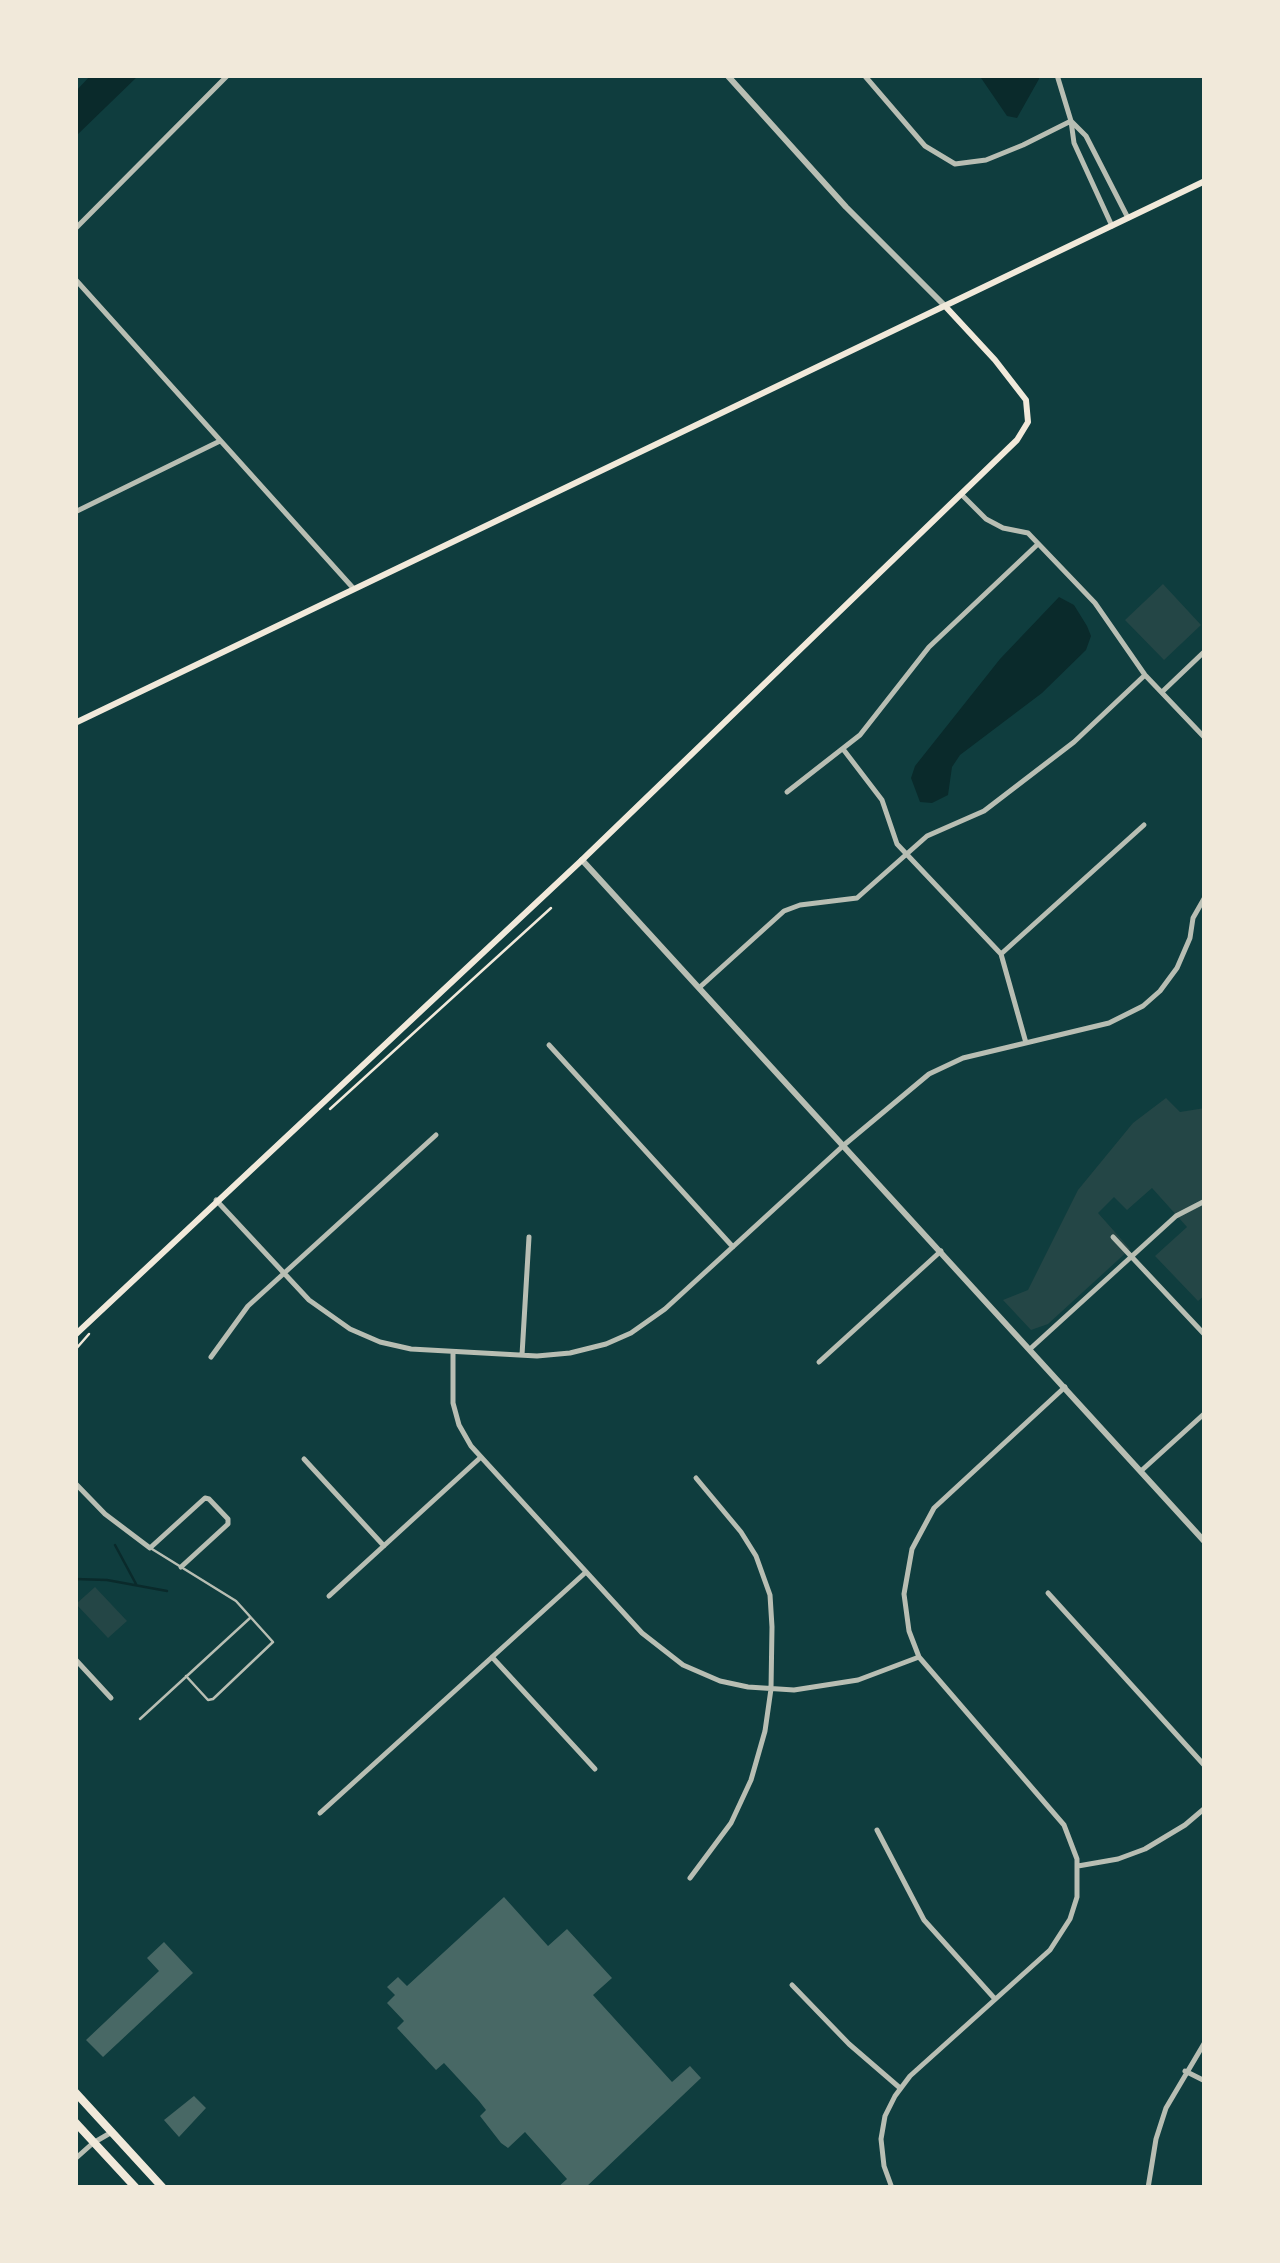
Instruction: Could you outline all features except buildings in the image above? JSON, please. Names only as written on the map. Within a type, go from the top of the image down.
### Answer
[{"type":"main road","points":[[75,723],[1205,181]]},
{"type":"main road","points":[[75,1335],[582,860],[1016,440],[1029,417],[1021,392],[945,306]]},
{"type":"main road","points":[[75,2092],[164,2188]]},
{"type":"main road","points":[[75,2122],[136,2188]]},
{"type":"street","points":[[75,228],[228,75]]},
{"type":"street","points":[[726,75],[846,207],[945,306]]},
{"type":"street","points":[[864,75],[925,146],[955,164],[986,160],[1071,121]]},
{"type":"street","points":[[1057,75],[1074,143],[1112,226]]},
{"type":"street","points":[[1071,121],[1086,136],[1128,218]]},
{"type":"street","points":[[75,279],[354,589]]},
{"type":"street","points":[[75,512],[220,441]]},
{"type":"street","points":[[962,495],[986,519],[1003,528],[1028,533],[1095,603],[1146,674],[1205,738]]},
{"type":"street","points":[[787,792],[866,728],[929,646],[1038,544]]},
{"type":"street","points":[[1162,692],[1205,650]]},
{"type":"street","points":[[700,987],[784,911],[800,905],[856,898],[940,828],[984,811],[1074,742],[1146,674]]},
{"type":"street","points":[[843,750],[882,800],[894,839],[906,855],[1002,954],[1026,1043]]},
{"type":"street","points":[[1002,954],[1144,825]]},
{"type":"street","points":[[582,860],[1205,1542]]},
{"type":"street","points":[[216,1200],[309,1300],[350,1330],[393,1346],[522,1355],[570,1353],[623,1337],[666,1309],[844,1145],[940,1067],[1109,1023],[1143,1006],[1177,968],[1190,938],[1193,918],[1205,897]]},
{"type":"street","points":[[549,1045],[733,1247]]},
{"type":"street","points":[[211,1357],[248,1306],[436,1135]]},
{"type":"street","points":[[1030,1349],[1176,1216],[1205,1201]]},
{"type":"street","points":[[1113,1237],[1205,1335]]},
{"type":"street","points":[[522,1355],[529,1238]]},
{"type":"street","points":[[819,1362],[941,1251]]},
{"type":"street","points":[[454,1352],[454,1412],[465,1438],[642,1634],[682,1665],[720,1682],[770,1689],[831,1686],[876,1675],[919,1657]]},
{"type":"street","points":[[892,2188],[881,2139],[888,2108],[900,2088],[1058,1940],[1075,1906],[1078,1866],[1073,1844],[1056,1814],[919,1657],[907,1622],[904,1594],[908,1562],[924,1523],[946,1494],[1064,1387]]},
{"type":"street","points":[[1141,1471],[1205,1413]]},
{"type":"street","points":[[329,1596],[481,1457]]},
{"type":"street","points":[[304,1459],[384,1546]]},
{"type":"street","points":[[690,1878],[724,1834],[751,1780],[765,1731],[770,1689],[770,1595],[760,1564],[747,1540],[696,1478]]},
{"type":"street","points":[[75,1483],[105,1514],[150,1548],[205,1498],[209,1499],[228,1522],[181,1567]]},
{"type":"street","points":[[320,1814],[586,1572]]},
{"type":"street","points":[[1048,1593],[1205,1766]]},
{"type":"street","points":[[492,1657],[595,1769]]},
{"type":"street","points":[[75,1659],[112,1698]]},
{"type":"street","points":[[1078,1866],[1145,1849],[1186,1826],[1205,1808]]},
{"type":"street","points":[[876,1830],[924,1920],[996,1999]]},
{"type":"street","points":[[792,1984],[849,2044],[900,2088]]},
{"type":"street","points":[[1148,2188],[1160,2125],[1205,2042]]},
{"type":"street","points":[[1186,2071],[1205,2081]]},
{"type":"street","points":[[75,2159],[112,2132]]},
{"type":"lane","points":[[150,1548],[222,1591],[252,1617],[274,1644],[213,1700],[208,1700],[186,1676]]},
{"type":"lane","points":[[140,1719],[252,1617]]},
{"type":"path","points":[[319,1119],[551,908]]},
{"type":"shaded area","points":[[91,75],[139,75],[75,137],[75,92]]},
{"type":"shaded area","points":[[979,75],[1039,75],[1039,79],[1017,118],[1007,116]]},
{"type":"shaded area","points":[[1163,584],[1201,625],[1164,660],[1125,620]]},
{"type":"shaded area","points":[[1059,597],[1074,605],[1087,626],[1091,636],[1086,650],[1042,693],[960,755],[952,767],[948,795],[932,803],[920,802],[911,778],[915,766],[1000,659]]},
{"type":"shaded area","points":[[1166,1098],[1180,1112],[1205,1108],[1205,1295],[1198,1301],[1155,1256],[1187,1227],[1152,1188],[1127,1210],[1114,1197],[1098,1213],[1130,1249],[1048,1324],[1031,1330],[1003,1300],[1028,1290],[1078,1190],[1133,1123]]},
{"type":"shaded area","points":[[95,1587],[127,1621],[108,1638],[76,1604]]},
{"type":"waterway","points":[[115,1545],[136,1584]]},
{"type":"waterway","points":[[75,1579],[107,1580],[167,1591]]}]
